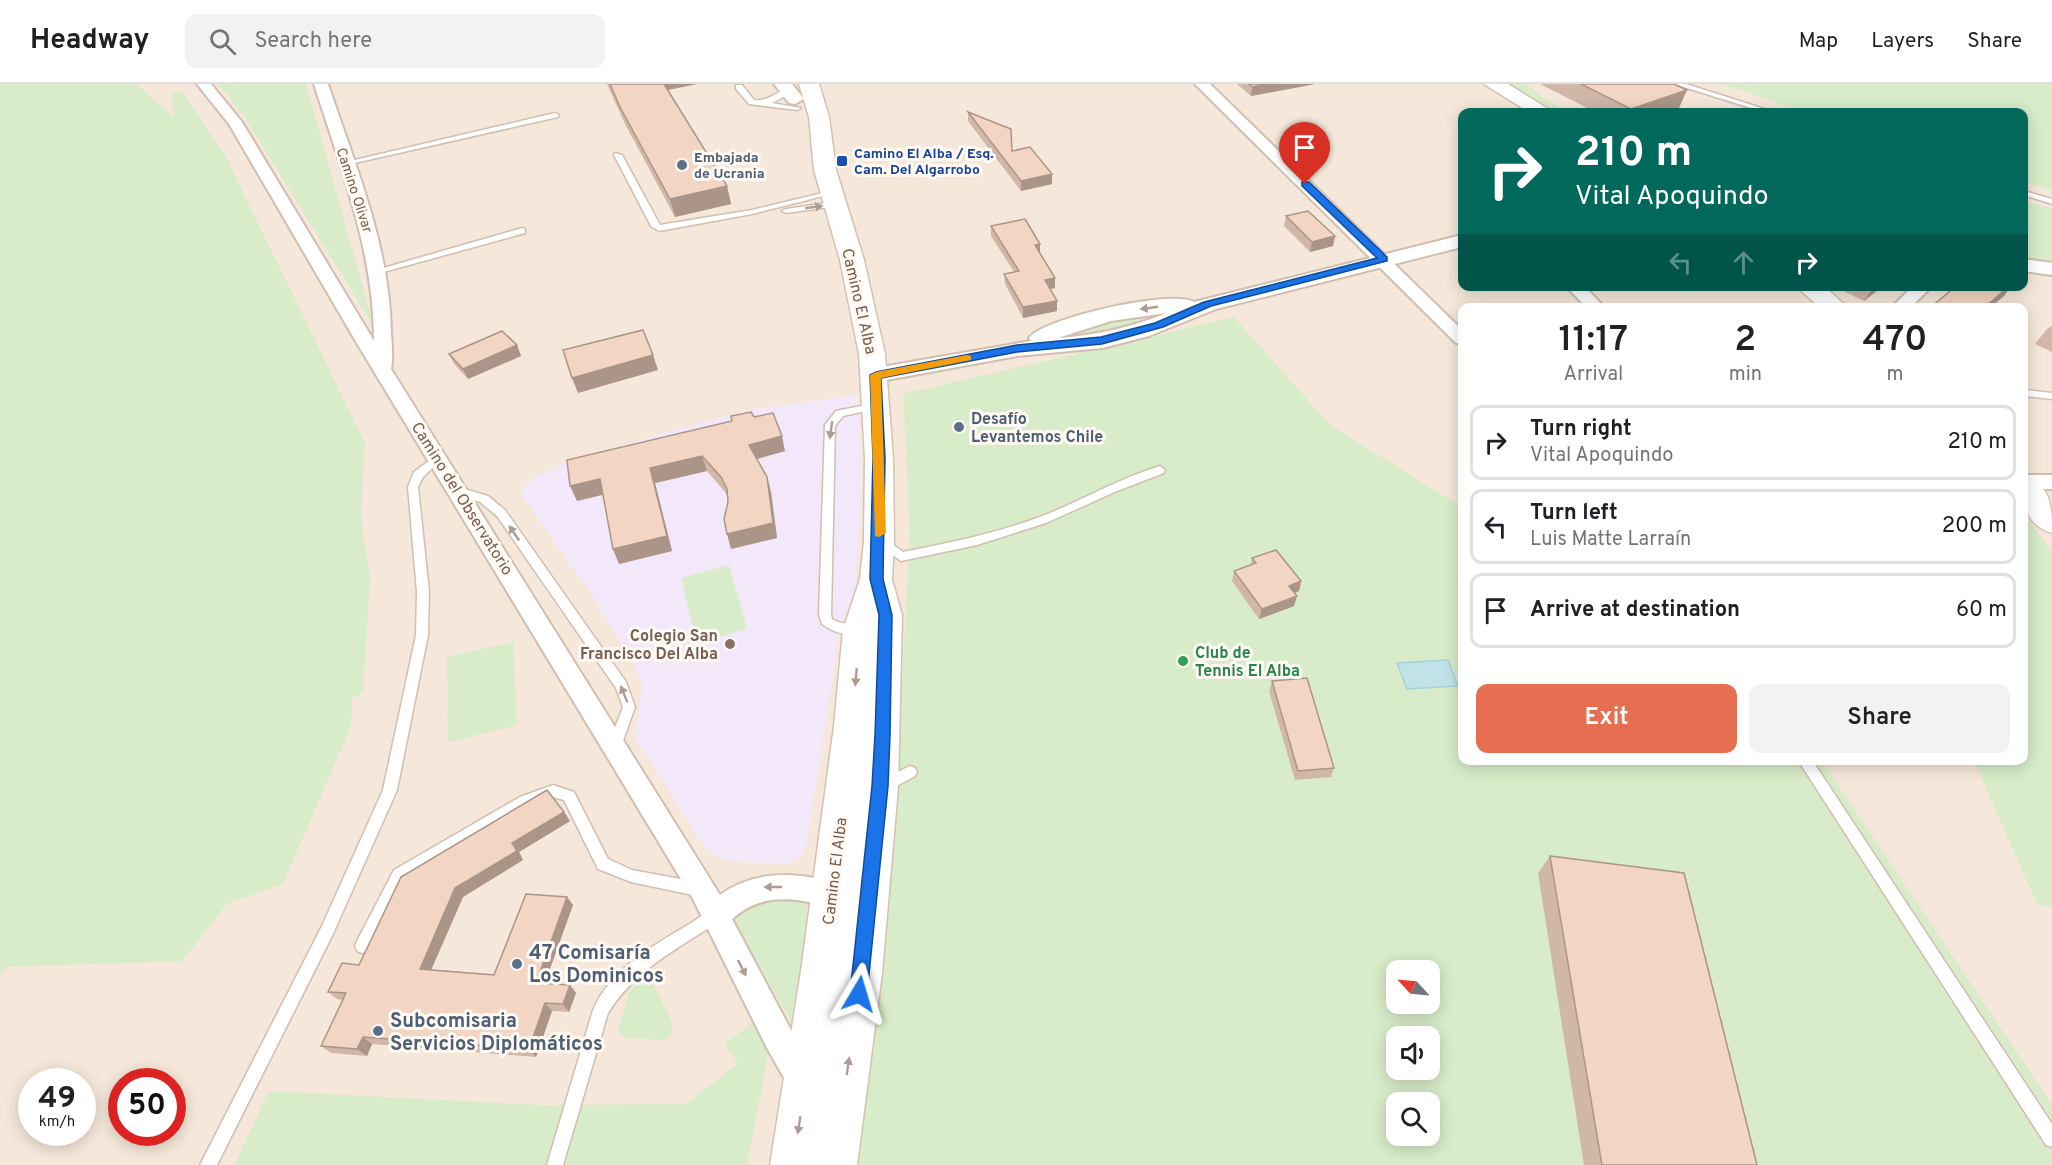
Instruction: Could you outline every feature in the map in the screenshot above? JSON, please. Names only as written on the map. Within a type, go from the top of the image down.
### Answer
[{"type":"main road","points":[[1473,84],[1514,108]]},
{"type":"main road","points":[[1494,84],[1536,108]]},
{"type":"main road","name":"Camino El Alba","points":[[794,92],[819,117],[825,170],[867,320],[876,375],[885,559],[885,615],[895,779],[861,973],[834,1165]]},
{"type":"main road","points":[[1814,291],[1830,303]]},
{"type":"main road","points":[[2028,492],[2052,522]]},
{"type":"main road","name":"Camino El Alba","points":[[793,1165],[806,1085],[831,893],[860,630],[885,559]]},
{"type":"main road","points":[[841,1117],[857,1165]]},
{"type":"street","name":"Camino del Observatorio","points":[[204,84],[235,122],[383,370],[703,890],[777,1038],[806,1085]]},
{"type":"street","name":"Camino Olivar","points":[[321,84],[364,211],[377,270],[381,289],[383,370]]},
{"type":"street","points":[[1202,84],[1384,259],[1458,335]]},
{"type":"street","points":[[876,375],[1017,349],[1060,346],[1112,338],[1177,319],[1208,304],[1458,242]]},
{"type":"street","points":[[2028,265],[2052,269]]},
{"type":"street","points":[[1579,291],[1592,303]]},
{"type":"street","points":[[1905,303],[1918,291]]},
{"type":"street","points":[[2028,482],[2052,482]]},
{"type":"street","points":[[715,916],[746,893],[769,886],[831,893],[847,901],[852,922],[851,949],[861,973]]},
{"type":"lane","points":[[1678,84],[1757,108]]},
{"type":"lane","points":[[740,87],[748,100],[766,103],[794,92]]},
{"type":"lane","points":[[766,103],[794,92]]},
{"type":"lane","points":[[346,163],[555,115]]},
{"type":"lane","points":[[618,155],[659,228],[752,212],[768,214],[833,198]]},
{"type":"lane","points":[[2028,195],[2052,202]]},
{"type":"lane","points":[[377,270],[522,231]]},
{"type":"lane","points":[[2028,393],[2052,396]]},
{"type":"lane","points":[[860,630],[836,628],[826,621],[825,615],[830,425],[840,413],[877,405]]},
{"type":"lane","points":[[208,1165],[327,931],[390,790],[422,635],[423,592],[413,487],[418,475],[438,458]]},
{"type":"lane","points":[[885,559],[977,541],[1042,520],[1160,470]]},
{"type":"lane","points":[[458,491],[484,499],[501,513],[622,686],[629,707],[614,748]]},
{"type":"lane","points":[[1807,765],[2052,1139]]},
{"type":"lane","points":[[362,946],[399,875],[525,801],[553,790],[569,796],[603,864],[631,876],[703,890]]},
{"type":"lane","points":[[555,1165],[601,1010],[612,990],[634,966],[715,916]]},
{"type":"shaded area","points":[[0,84],[2052,84],[2052,1165],[0,1165]]},
{"type":"shaded area","name":"Colegio San Francisco Del Alba","points":[[858,395],[862,474],[854,606],[841,623],[807,843],[802,854],[790,863],[735,862],[720,858],[705,848],[638,741],[636,733],[642,686],[633,662],[588,589],[521,494],[531,480],[560,465],[670,431],[751,410]]},
{"type":"green space","points":[[0,84],[137,84],[174,118],[171,95],[181,90],[224,153],[365,443],[361,516],[370,581],[363,693],[352,698],[351,726],[283,884],[227,904],[182,961],[6,967],[0,976]]},
{"type":"green space","points":[[218,84],[306,84],[374,327],[244,116]]},
{"type":"green space","points":[[1508,84],[1527,84],[1543,98],[1562,108],[1549,108]]},
{"type":"green space","points":[[1722,84],[2052,84],[2052,191],[2028,183],[2028,108],[1793,108]]},
{"type":"green space","points":[[2028,202],[2052,208],[2052,262],[2028,258]]},
{"type":"green space","name":"Club de Tennis El Alba","points":[[1234,317],[1330,425],[1458,505],[1458,765],[1825,765],[2052,1105],[2052,1165],[859,1165],[896,792],[910,534],[903,394]]},
{"type":"green space","points":[[1135,318],[1138,322],[1107,336],[1072,339],[1070,335],[1100,323]]},
{"type":"green space","points":[[2028,519],[2052,552],[2052,906],[2037,904],[1976,765],[2028,765]]},
{"type":"green space","points":[[729,565],[747,629],[697,643],[681,578]]},
{"type":"green space","points":[[513,642],[517,725],[448,742],[447,657]]},
{"type":"green space","points":[[766,894],[816,906],[792,1024],[733,919],[745,902]]},
{"type":"green space","points":[[639,983],[653,984],[672,1022],[672,1034],[664,1040],[624,1038],[618,1030],[630,990]]},
{"type":"green space","points":[[758,1019],[770,1044],[747,1165],[234,1165],[269,1091],[541,1105],[686,1104],[738,1063],[724,1044]]},
{"type":"water","points":[[1448,660],[1458,686],[1407,689],[1397,663]]},
{"type":"building","points":[[610,84],[664,84],[727,186],[670,199]]},
{"type":"building","points":[[1249,84],[1268,84],[1252,87]]},
{"type":"building","points":[[1581,84],[1674,84],[1687,90],[1634,108],[1629,108]]},
{"type":"building","points":[[968,112],[1011,129],[1012,151],[1030,147],[1052,174],[1021,181]]},
{"type":"building","points":[[1308,211],[1335,236],[1312,242],[1286,216]]},
{"type":"building","points":[[1025,219],[1040,244],[1035,245],[1055,278],[1045,280],[1057,301],[1023,307],[1004,274],[1019,271],[991,226]]},
{"type":"building","points":[[1950,291],[2003,291],[1990,303],[1936,303]]},
{"type":"building","points":[[643,330],[653,355],[572,378],[563,350]]},
{"type":"building","points":[[502,331],[517,345],[463,369],[449,354]]},
{"type":"building","points":[[751,412],[754,417],[773,413],[782,436],[749,445],[767,477],[773,523],[727,534],[724,519],[728,502],[727,489],[721,477],[702,456],[650,468],[667,536],[613,549],[600,479],[570,486],[567,460],[732,421],[731,416]]},
{"type":"building","points":[[1276,550],[1301,581],[1289,586],[1297,596],[1262,609],[1234,571],[1256,563],[1252,558]]},
{"type":"building","points":[[1307,678],[1334,768],[1298,771],[1272,681]]},
{"type":"building","points":[[547,790],[564,812],[512,843],[517,851],[455,888],[420,969],[494,975],[526,894],[567,897],[536,983],[570,985],[563,1004],[545,1003],[529,1049],[363,1037],[357,1049],[321,1046],[346,993],[328,992],[342,963],[359,965],[401,877]]},
{"type":"building","points":[[1550,856],[1684,873],[1757,1165],[1602,1165]]},
{"type":"slow traffic","points":[[879,533],[876,375],[967,358]]},
{"type":"place","name":"Camino El Alba / Esq. Cam. Del Algarrobo","points":[[842,161]]},
{"type":"place","name":"Embajada de Ucrania","points":[[682,165]]},
{"type":"place","name":"Desafío Levantemos Chile","points":[[959,427]]},
{"type":"place","name":"Colegio San Francisco Del Alba","points":[[730,644]]},
{"type":"place","name":"Club de Tennis El Alba","points":[[1183,661]]},
{"type":"place","name":"47 Comisaría Los Dominicos","points":[[517,964]]},
{"type":"place","name":"Subcomisaria Servicios Diplomáticos","points":[[378,1031]]},
{"type":"route","points":[[859,994],[880,786],[882,735],[885,615],[876,579],[879,541],[876,375],[1017,349],[1102,341],[1177,319],[1208,304],[1384,259],[1305,184]]}]
